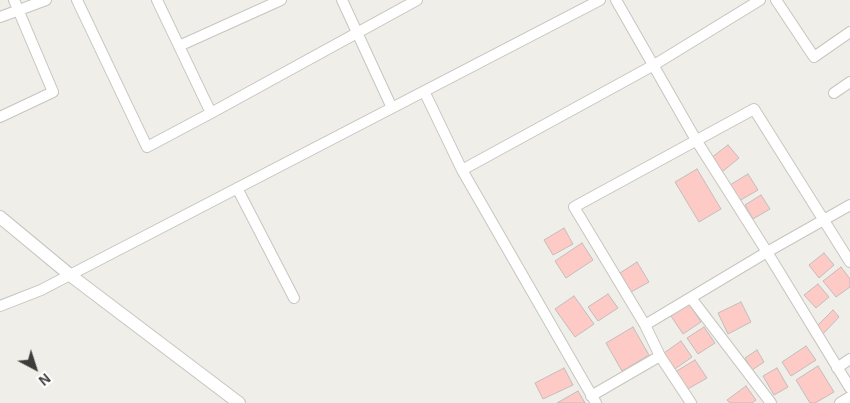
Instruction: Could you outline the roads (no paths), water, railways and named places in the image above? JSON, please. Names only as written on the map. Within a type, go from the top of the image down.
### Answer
[{"type":"street","points":[[0,16],[16,5],[46,0]]},
{"type":"street","points":[[77,0],[147,147],[418,0]]},
{"type":"street","points":[[157,0],[210,113]]},
{"type":"street","points":[[179,46],[281,0]]},
{"type":"street","points":[[342,0],[392,108]]},
{"type":"street","points":[[0,306],[40,290],[600,0]]},
{"type":"street","points":[[616,0],[696,140],[850,388]]},
{"type":"street","points":[[462,170],[654,66],[760,0]]},
{"type":"street","points":[[776,0],[814,57],[850,32]]},
{"type":"street","points":[[0,117],[53,92],[16,5]]},
{"type":"street","points":[[834,93],[850,82]]},
{"type":"street","points":[[424,91],[462,170],[593,399],[660,356]]},
{"type":"street","points":[[691,403],[660,356],[645,325],[574,207],[754,109],[850,262]]},
{"type":"street","points":[[237,188],[294,298]]},
{"type":"street","points":[[645,325],[823,219],[850,206]]},
{"type":"street","points":[[0,217],[70,274],[239,403]]},
{"type":"street","points":[[692,298],[771,403]]},
{"type":"street","points":[[837,368],[850,359]]},
{"type":"street","points":[[840,403],[850,397]]}]
